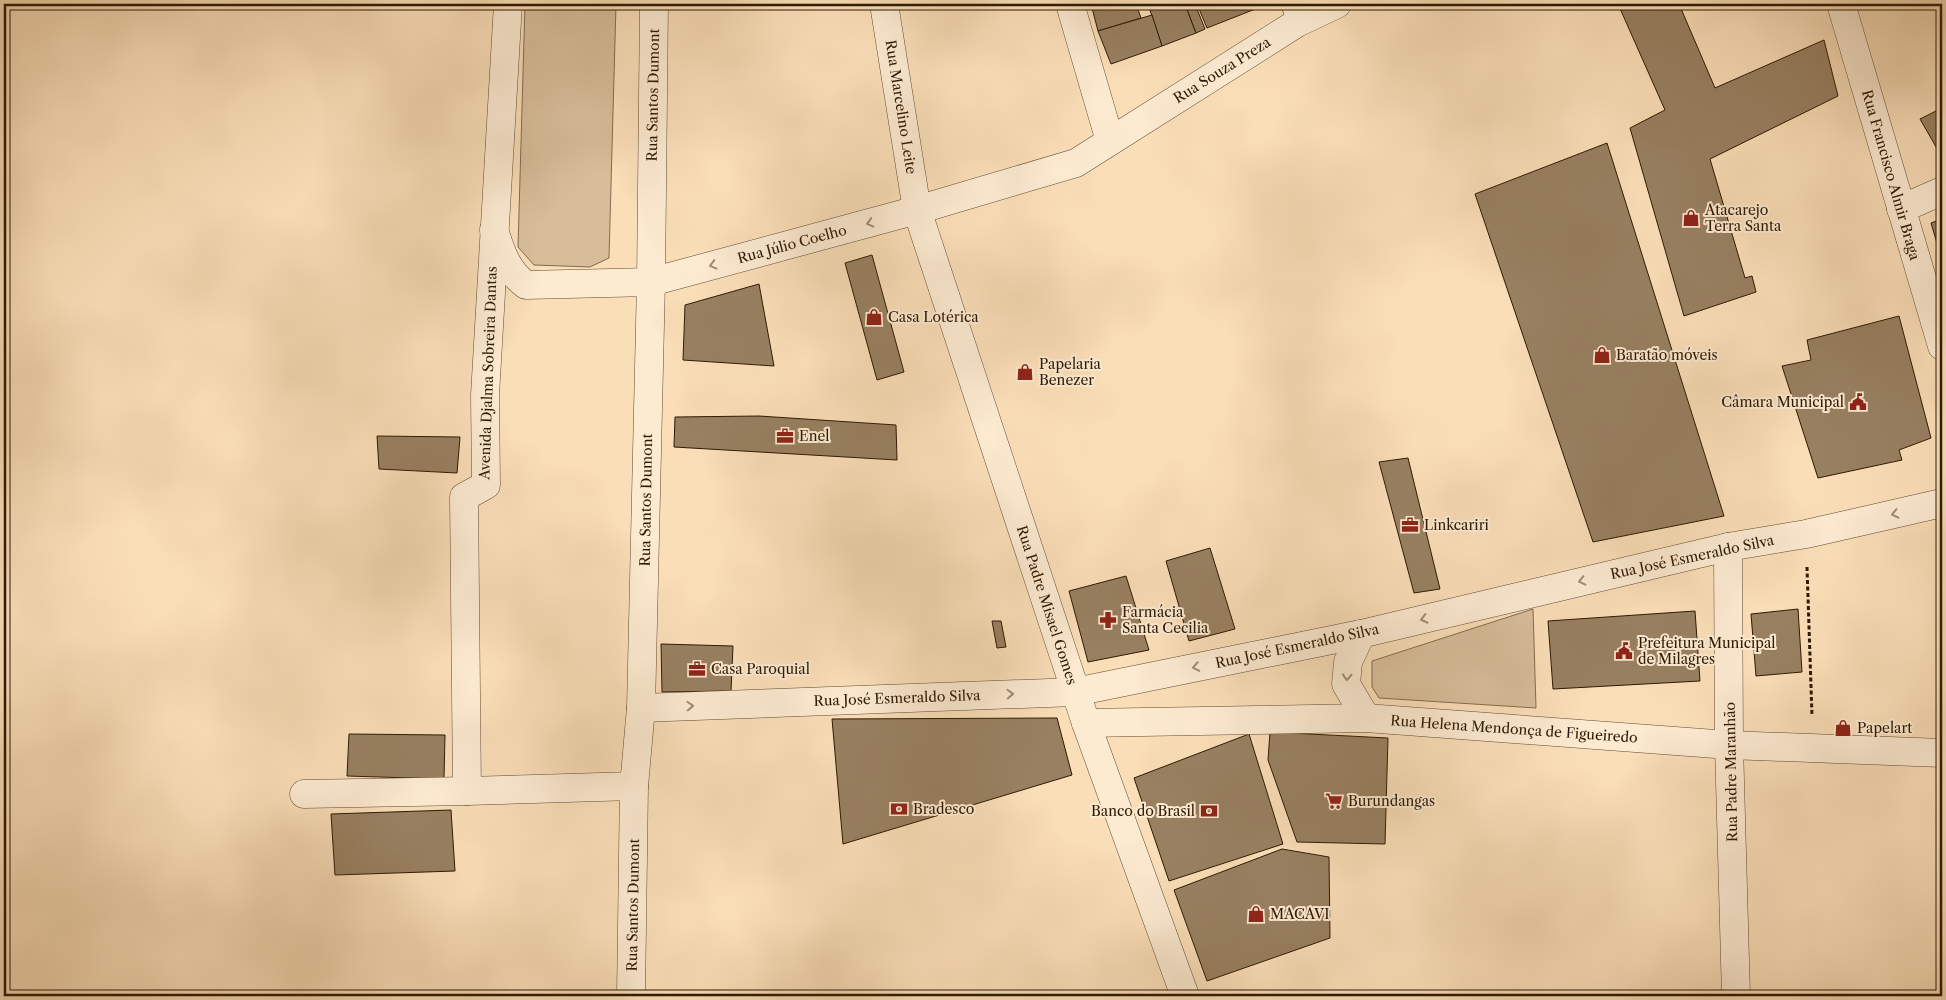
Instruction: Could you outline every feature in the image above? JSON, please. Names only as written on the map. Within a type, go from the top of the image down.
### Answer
[{"type":"street","name":"Avenida Djalma Sobreira Dantas","points":[[467,792],[464,497],[486,485],[485,395],[508,4]]},
{"type":"street","name":"Rua Santos Dumont","points":[[632,996],[634,786],[641,708],[654,4]]},
{"type":"street","name":"Rua Marcelino Leite","points":[[884,4],[917,210]]},
{"type":"street","points":[[1070,4],[1110,141]]},
{"type":"street","name":"Rua Souza Preza","points":[[1110,141],[1294,13],[1338,4]]},
{"type":"street","name":"Rua Francisco Almir Braga","points":[[1841,4],[1942,346]]},
{"type":"street","name":"Rua Júlio Coelho","points":[[494,230],[507,265],[515,276],[526,285],[650,282],[917,210],[1076,163],[1110,141]]},
{"type":"street","points":[[1900,209],[1942,191]]},
{"type":"street","name":"Rua Padre Misael Gomes","points":[[917,210],[1075,692],[1185,996]]},
{"type":"street","name":"Rua José Esmeraldo Silva","points":[[641,708],[1075,692],[1361,634],[1728,547],[1806,534],[1942,504]]},
{"type":"street","name":"Rua Padre Maranhão","points":[[1728,547],[1729,745],[1736,996]]},
{"type":"street","points":[[1361,634],[1348,662],[1346,684],[1366,718]]},
{"type":"street","name":"Rua Helena Mendonça de Figueiredo","points":[[1086,723],[1366,718],[1729,745],[1942,753]]},
{"type":"street","points":[[304,794],[467,792],[634,786]]},
{"type":"path","points":[[1806,534],[1813,749]]},
{"type":"shaded area","points":[[525,4],[616,4],[609,258],[590,267],[534,265],[518,247]]},
{"type":"shaded area","points":[[1533,609],[1536,708],[1379,698],[1372,687],[1372,661]]},
{"type":"building","points":[[1091,4],[1136,4],[1141,18],[1098,31]]},
{"type":"building","points":[[1148,4],[1185,4],[1196,33],[1162,46]]},
{"type":"building","points":[[1185,4],[1195,4],[1205,29],[1196,33]]},
{"type":"building","points":[[1197,4],[1268,4],[1207,28]]},
{"type":"building","name":"Atacarejo Terra Santa","points":[[1618,4],[1679,4],[1715,88],[1824,40],[1838,96],[1710,159],[1745,278],[1752,276],[1756,292],[1684,316],[1630,128],[1665,110]]},
{"type":"building","points":[[1152,15],[1162,46],[1111,64],[1098,31]]},
{"type":"building","points":[[1942,108],[1942,150],[1939,152],[1920,119]]},
{"type":"building","name":"Baratão móveis","points":[[1607,143],[1724,516],[1593,542],[1475,194]]},
{"type":"building","points":[[1942,219],[1942,260],[1931,223]]},
{"type":"building","name":"Casa Lotérica","points":[[872,255],[904,372],[877,380],[845,263]]},
{"type":"building","points":[[759,284],[774,366],[683,360],[685,305]]},
{"type":"building","name":"Câmara Municipal","points":[[1899,316],[1931,438],[1899,450],[1902,460],[1818,478],[1782,366],[1811,360],[1807,340]]},
{"type":"building","name":"Enel","points":[[759,416],[896,425],[897,460],[674,447],[675,417]]},
{"type":"building","points":[[377,436],[460,437],[457,473],[379,469]]},
{"type":"building","name":"Linkcariri","points":[[1408,458],[1440,589],[1414,593],[1379,462]]},
{"type":"building","points":[[1210,548],[1235,629],[1189,641],[1166,561]]},
{"type":"building","name":"Farmácia Santa Cecilia","points":[[1126,576],[1149,650],[1088,662],[1069,591]]},
{"type":"building","points":[[1798,609],[1802,672],[1756,676],[1751,614]]},
{"type":"building","name":"Prefeitura Municipal de Milagres","points":[[1695,611],[1700,681],[1553,689],[1548,621]]},
{"type":"building","points":[[992,621],[1001,621],[1006,647],[997,648]]},
{"type":"building","name":"Casa Paroquial","points":[[661,644],[733,646],[731,691],[662,692]]},
{"type":"building","name":"Bradesco","points":[[1057,718],[1072,775],[843,844],[832,719]]},
{"type":"building","name":"Burundangas","points":[[1270,732],[1388,738],[1385,844],[1297,842],[1268,760]]},
{"type":"building","points":[[349,734],[445,735],[444,779],[347,776]]},
{"type":"building","name":"Banco do Brasil","points":[[1249,734],[1283,844],[1169,881],[1134,778]]},
{"type":"building","points":[[451,810],[455,871],[335,875],[331,814]]},
{"type":"building","name":"MACAVI","points":[[1282,849],[1329,857],[1330,938],[1207,981],[1174,890]]},
{"type":"place","name":"Atacarejo Terra Santa","points":[[1691,218]]},
{"type":"place","name":"Casa Lotérica","points":[[874,317]]},
{"type":"place","name":"Baratão móveis","points":[[1602,355]]},
{"type":"place","name":"Papelaria Benezer","points":[[1025,372]]},
{"type":"place","name":"Câmara Municipal","points":[[1858,402]]},
{"type":"place","name":"Enel","points":[[785,436]]},
{"type":"place","name":"Linkcariri","points":[[1410,525]]},
{"type":"place","name":"Farmácia Santa Cecilia","points":[[1108,620]]},
{"type":"place","name":"Prefeitura Municipal de Milagres","points":[[1624,651]]},
{"type":"place","name":"Casa Paroquial","points":[[697,669]]},
{"type":"place","name":"Papelart","points":[[1843,728]]},
{"type":"place","name":"Burundangas","points":[[1334,801]]},
{"type":"place","name":"Bradesco","points":[[899,809]]},
{"type":"place","name":"Banco do Brasil","points":[[1209,811]]},
{"type":"place","name":"MACAVI","points":[[1256,914]]}]
